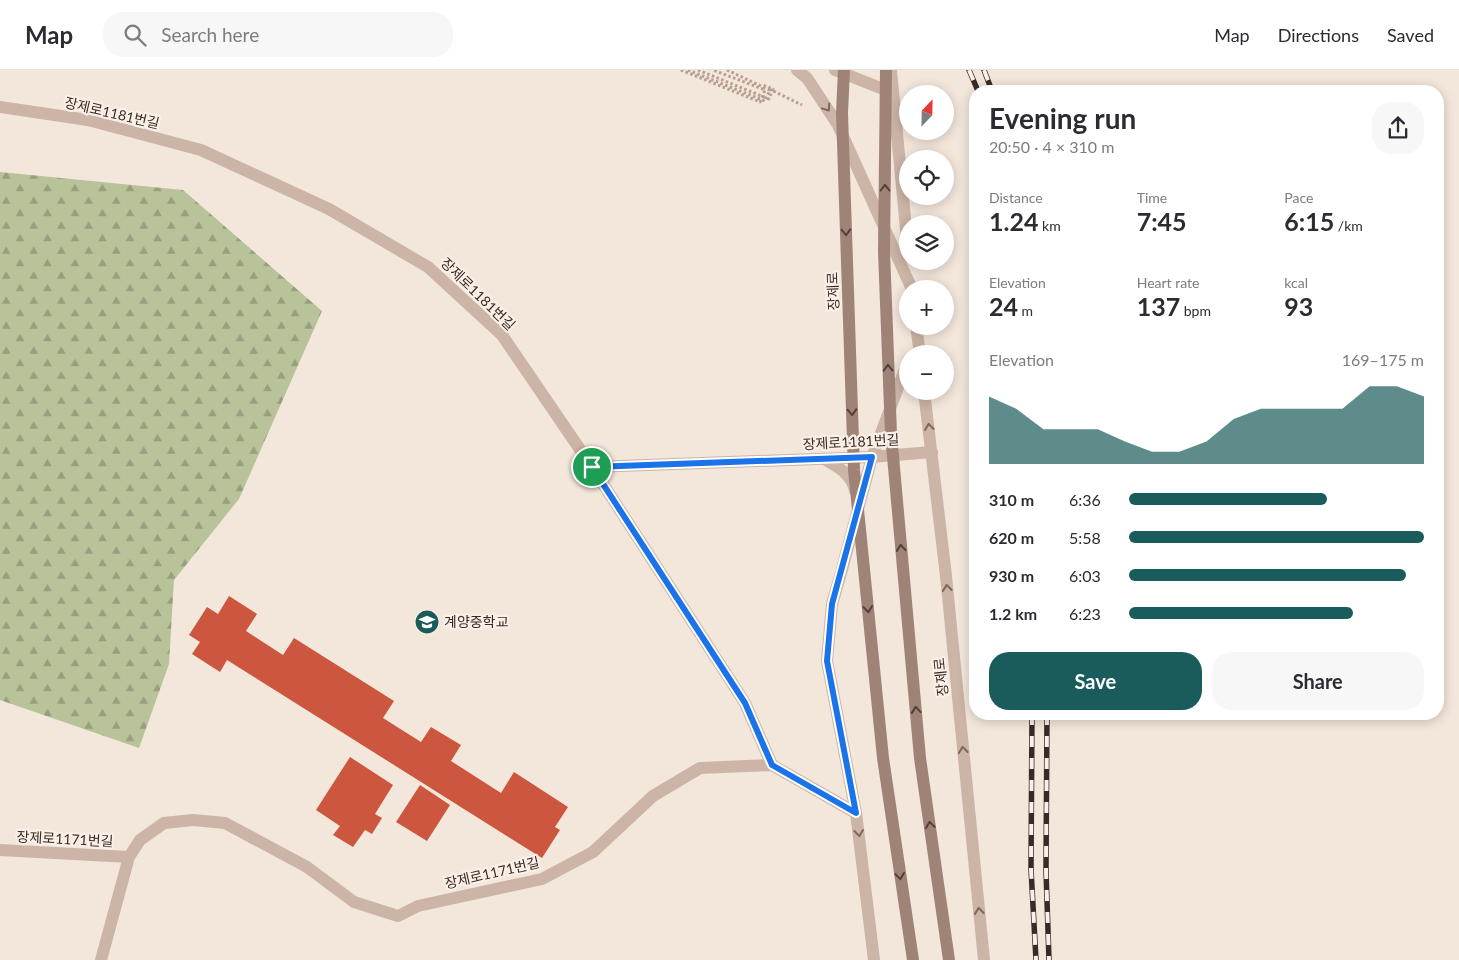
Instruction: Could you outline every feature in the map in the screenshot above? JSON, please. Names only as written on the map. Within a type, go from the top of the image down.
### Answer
[{"type":"main road","name":"장제로","points":[[844,70],[842,114],[854,470],[883,758],[913,960]]},
{"type":"main road","name":"장제로","points":[[886,70],[884,251],[891,434],[920,758],[949,960]]},
{"type":"street","points":[[797,70],[806,78],[838,125],[907,280]]},
{"type":"street","points":[[835,70],[893,93]]},
{"type":"street","points":[[891,70],[905,215]]},
{"type":"street","name":"장제로1181번길","points":[[0,107],[88,120],[201,150],[329,209],[428,267],[502,335],[592,467],[872,457],[932,452]]},
{"type":"street","points":[[874,960],[856,813],[827,661],[832,604],[872,457],[899,385]]},
{"type":"street","name":"장제로","points":[[925,400],[984,960]]},
{"type":"street","points":[[824,458],[845,472],[854,485],[858,507]]},
{"type":"street","points":[[592,467],[745,703],[772,765],[856,813]]},
{"type":"street","name":"장제로1171번길","points":[[101,960],[129,857],[140,840],[164,823],[193,820],[225,823],[307,867],[354,902],[398,916],[418,906],[542,879],[593,852],[654,796],[700,768],[772,765]]},
{"type":"street","name":"장제로1171번길","points":[[0,850],[129,857]]},
{"type":"path","points":[[681,70],[760,102],[764,90],[714,70]]},
{"type":"path","points":[[688,70],[765,101],[770,90],[719,70]]},
{"type":"path","points":[[698,70],[769,99],[773,89],[727,70]]},
{"type":"path","points":[[727,70],[803,105]]},
{"type":"green space","points":[[0,172],[183,190],[322,311],[239,499],[174,580],[169,664],[139,748],[0,700]]},
{"type":"building","points":[[229,596],[257,614],[246,631],[283,655],[294,638],[394,701],[383,718],[421,742],[431,727],[461,745],[451,761],[501,793],[514,772],[568,807],[555,827],[560,830],[542,858],[227,660],[220,672],[192,654],[200,642],[189,635],[207,607],[218,614]]},
{"type":"building","points":[[350,757],[393,785],[375,814],[382,818],[372,834],[365,830],[353,847],[333,835],[340,826],[316,810]]},
{"type":"building","points":[[420,785],[450,805],[427,841],[396,822]]},
{"type":"railway","points":[[969,70],[975,85]]},
{"type":"railway","points":[[984,70],[990,85]]},
{"type":"railway","points":[[1032,720],[1031,869],[1036,960]]},
{"type":"railway","points":[[1047,720],[1046,871],[1049,960]]},
{"type":"place","name":"계양중학교","points":[[427,622]]},
{"type":"route","points":[[872,457],[832,604],[827,661],[856,813],[772,765],[745,703],[592,467],[872,457]]}]
